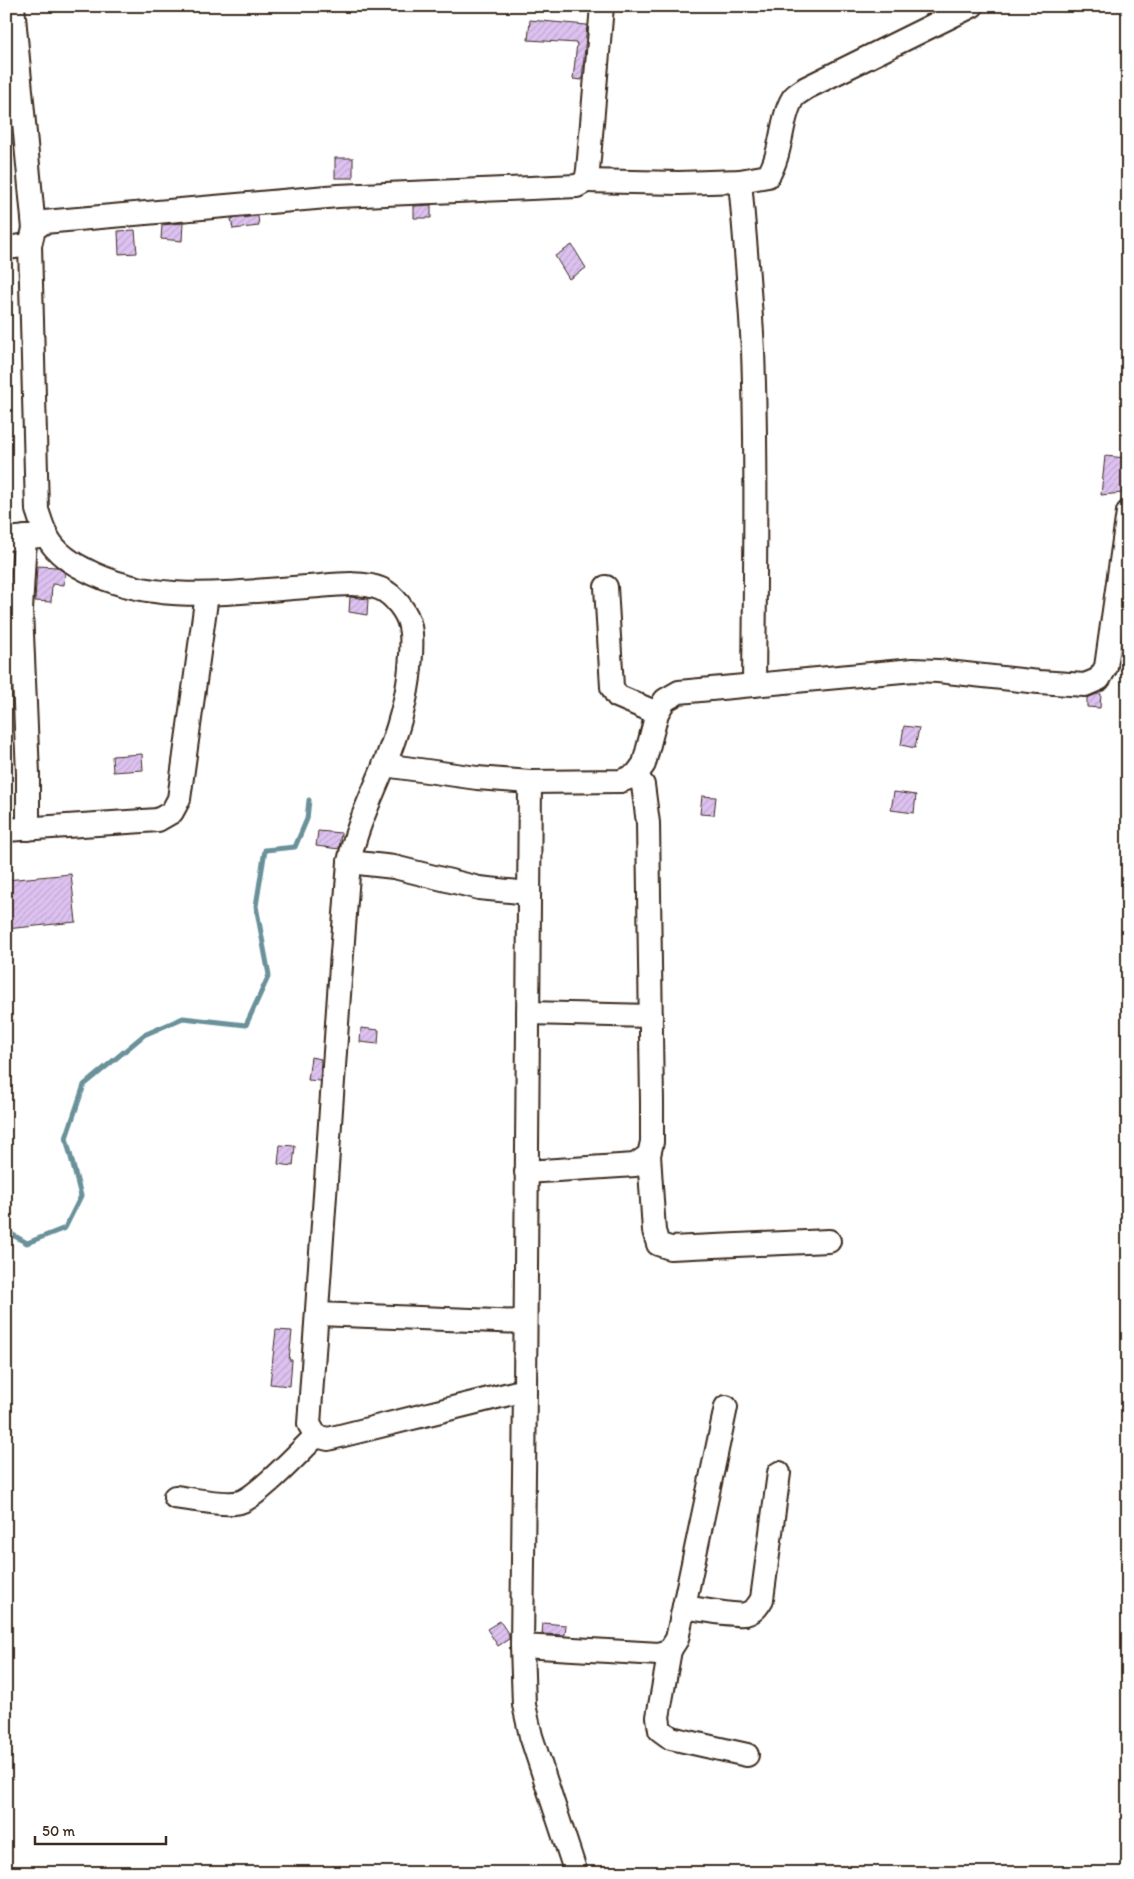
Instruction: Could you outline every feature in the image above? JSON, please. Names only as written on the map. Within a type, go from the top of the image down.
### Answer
[{"type":"street","points":[[13,6],[32,237],[37,510],[26,537],[21,610],[28,774],[17,829],[158,820],[172,812],[179,799],[207,594]]},
{"type":"street","points":[[586,181],[602,6]]},
{"type":"street","points":[[6,248],[32,237],[44,222],[338,196],[578,186],[586,181],[679,183],[740,181],[768,176],[775,164],[794,97],[806,88],[972,6]]},
{"type":"street","points":[[740,181],[748,264],[753,352],[755,483],[754,685]]},
{"type":"street","points":[[384,766],[477,778],[530,782],[621,781],[636,775],[644,764],[657,713],[665,700],[679,692],[913,670],[938,670],[1039,682],[1085,685],[1099,679],[1106,667],[1128,512]]},
{"type":"street","points":[[26,537],[102,579],[139,589],[174,594],[207,594],[356,584],[381,589],[402,606],[410,626],[411,656],[408,691],[402,717],[354,840],[349,862],[309,1424],[316,1436],[328,1439],[525,1390]]},
{"type":"street","points":[[606,587],[612,686],[617,696],[657,713]]},
{"type":"street","points":[[636,775],[643,785],[648,824],[652,1142],[649,1155],[654,1231],[658,1244],[670,1248],[829,1241]]},
{"type":"street","points":[[530,782],[522,1646],[524,1705],[531,1736],[576,1873]]},
{"type":"street","points":[[349,862],[394,867],[478,888],[529,893]]},
{"type":"street","points":[[528,1013],[651,1016]]},
{"type":"street","points":[[526,1172],[635,1165],[649,1155]]},
{"type":"street","points":[[317,1314],[525,1322]]},
{"type":"street","points":[[726,1407],[677,1639],[670,1650],[658,1717],[660,1730],[670,1738],[746,1755]]},
{"type":"street","points":[[175,1497],[225,1503],[240,1502],[253,1495],[316,1436]]},
{"type":"street","points":[[684,1607],[744,1614],[755,1610],[762,1598],[779,1473]]},
{"type":"street","points":[[522,1646],[659,1654],[670,1650]]},
{"type":"building","points":[[530,20],[587,25],[582,80],[573,79],[577,43],[528,40]]},
{"type":"building","points":[[335,158],[353,158],[353,178],[335,178]]},
{"type":"building","points":[[431,205],[431,218],[414,218],[414,206]]},
{"type":"building","points":[[258,216],[259,226],[233,229],[231,219]]},
{"type":"building","points":[[183,223],[182,241],[161,239],[162,225]]},
{"type":"building","points":[[135,230],[137,253],[119,254],[118,231]]},
{"type":"building","points":[[572,245],[586,268],[569,279],[555,256]]},
{"type":"building","points":[[1105,456],[1126,458],[1123,493],[1101,495]]},
{"type":"building","points":[[37,566],[57,567],[65,573],[64,585],[52,584],[51,602],[35,601]]},
{"type":"building","points":[[350,597],[368,599],[367,615],[349,612]]},
{"type":"building","points":[[1101,694],[1100,708],[1087,707],[1087,698]]},
{"type":"building","points":[[904,726],[919,728],[915,748],[901,745]]},
{"type":"building","points":[[142,754],[143,770],[113,772],[112,756]]},
{"type":"building","points":[[894,792],[916,795],[914,813],[891,810]]},
{"type":"building","points":[[702,796],[716,797],[714,815],[700,814]]},
{"type":"building","points":[[318,831],[341,833],[339,849],[316,846]]},
{"type":"building","points":[[71,874],[76,922],[6,929],[6,880]]},
{"type":"building","points":[[361,1028],[379,1030],[378,1044],[360,1042]]},
{"type":"building","points":[[311,1057],[321,1059],[320,1081],[308,1080]]},
{"type":"building","points":[[280,1145],[295,1146],[293,1166],[278,1164]]},
{"type":"building","points":[[276,1330],[292,1331],[289,1360],[292,1360],[290,1386],[270,1384]]},
{"type":"building","points":[[500,1621],[509,1635],[509,1639],[498,1646],[487,1629]]},
{"type":"building","points":[[543,1623],[566,1625],[565,1635],[542,1634]]},
{"type":"waterway","points":[[6,1231],[27,1243],[65,1228],[81,1196],[66,1138],[84,1085],[144,1035],[183,1018],[246,1025],[269,975],[256,906],[265,850],[295,847],[307,819],[309,800]]}]
